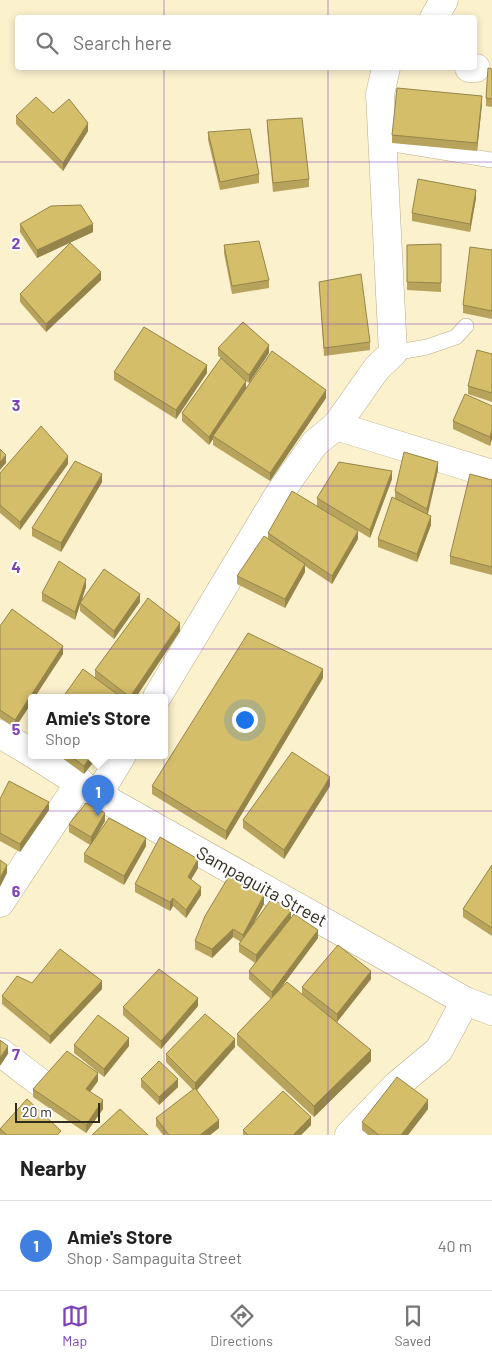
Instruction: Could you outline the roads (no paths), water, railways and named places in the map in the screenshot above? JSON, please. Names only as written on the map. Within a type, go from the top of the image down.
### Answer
[{"type":"street","points":[[436,15],[444,0]]},
{"type":"street","points":[[159,694],[279,494],[315,443],[336,426],[377,368],[393,353],[381,142],[380,94],[386,70]]},
{"type":"street","points":[[336,426],[492,474]]},
{"type":"street","points":[[0,734],[28,751]]},
{"type":"street","name":"Sampaguita Street","points":[[42,759],[465,1001],[492,1011]]},
{"type":"street","points":[[0,903],[90,788],[118,759]]},
{"type":"street","points":[[349,1135],[397,1085],[439,1050],[465,1001]]},
{"type":"street","points":[[0,1052],[38,1081]]},
{"type":"lane","points":[[381,142],[492,160]]},
{"type":"lane","points":[[393,353],[427,347],[456,337],[466,326]]},
{"type":"place","name":"Amie's Store","points":[[98,816]]}]
